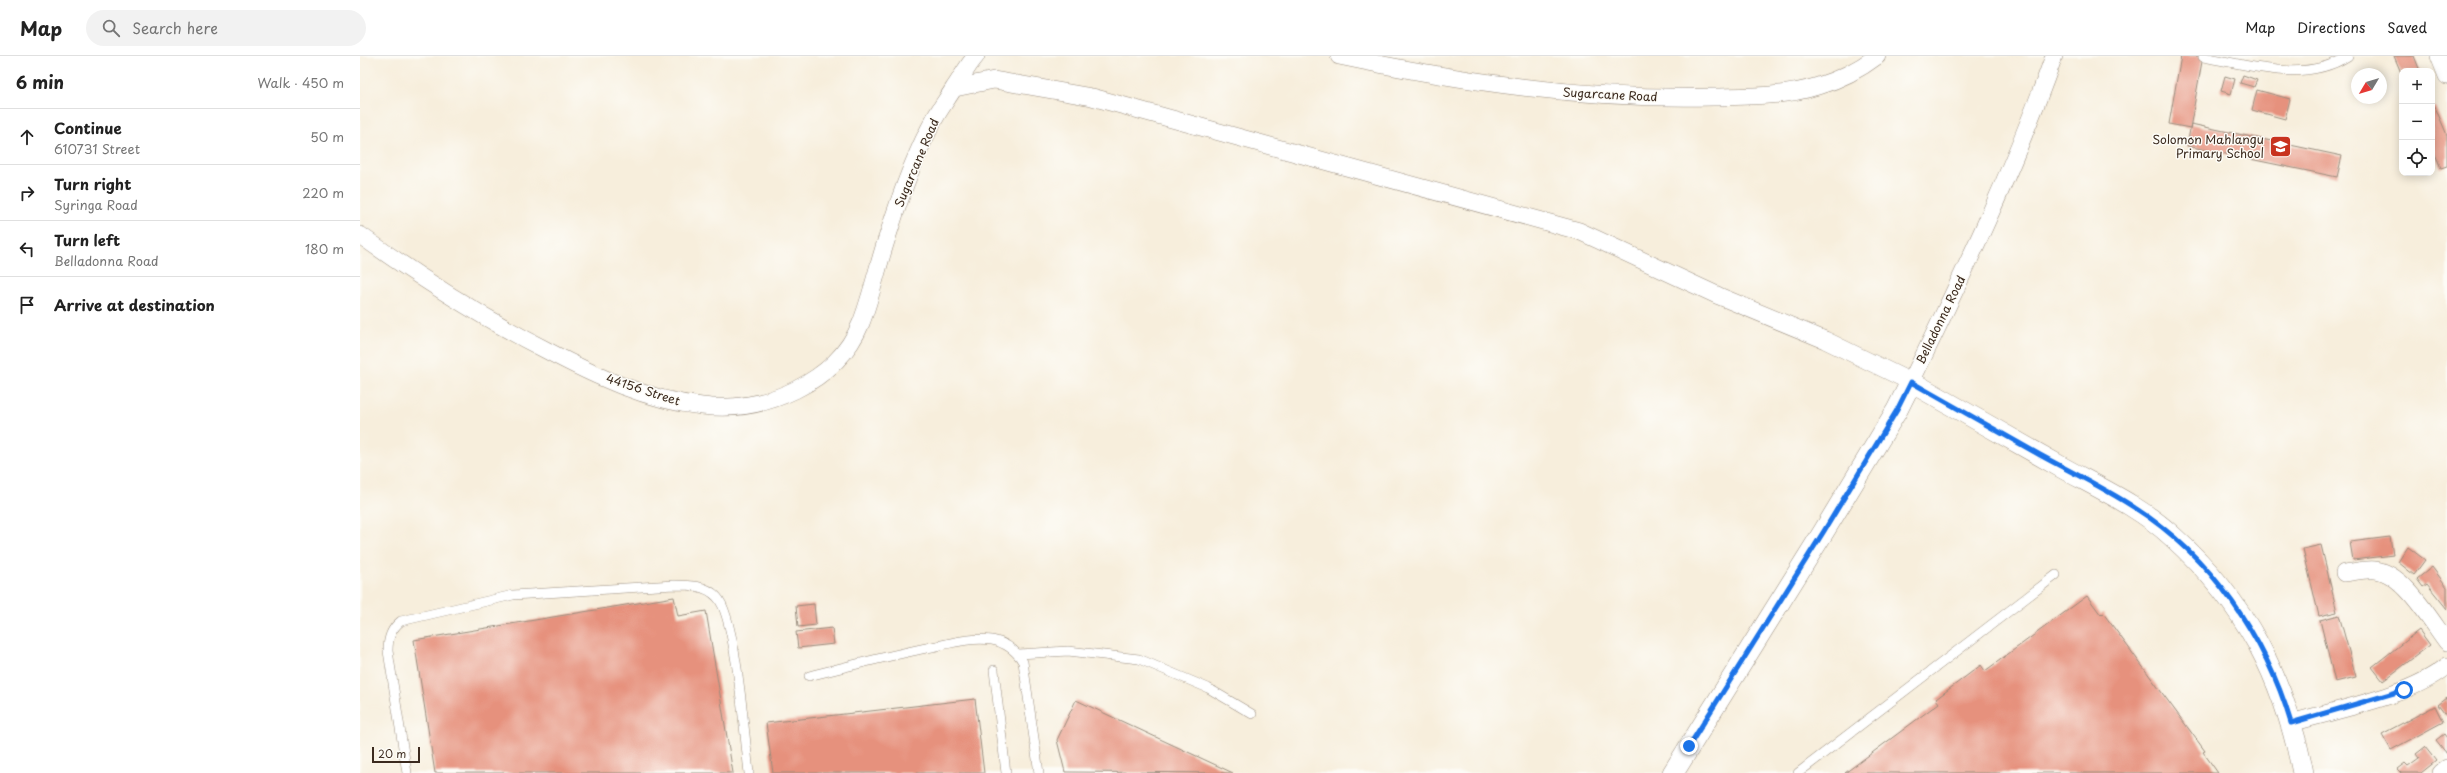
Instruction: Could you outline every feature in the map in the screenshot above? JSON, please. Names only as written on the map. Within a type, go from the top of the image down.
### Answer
[{"type":"street","name":"Sugarcane Road","points":[[888,233],[934,118],[955,88],[968,64],[976,56]]},
{"type":"street","name":"Sugarcane Road","points":[[1339,56],[1430,75],[1531,89],[1660,98],[1782,94],[1818,86],[1832,81],[1846,75],[1877,56]]},
{"type":"street","name":"Belladonna Road","points":[[1673,773],[1832,518],[1897,410],[1978,244],[2029,126],[2054,56]]},
{"type":"street","points":[[2438,56],[2447,76]]},
{"type":"street","points":[[955,88],[994,80],[1092,97],[1579,231],[1740,305],[1825,340],[1911,382],[2135,508],[2173,536],[2206,569],[2233,602],[2274,674],[2291,723],[2303,773]]},
{"type":"street","name":"44156 Street","points":[[360,235],[410,271],[478,314],[582,369],[625,388],[671,402],[703,407],[728,407],[754,404],[783,395],[811,382],[833,366],[851,345],[862,322],[888,233]]},
{"type":"street","points":[[2344,573],[2374,570],[2388,573],[2398,580],[2413,596],[2447,642]]},
{"type":"street","points":[[2291,723],[2404,690],[2439,673],[2447,666]]},
{"type":"street","points":[[2441,773],[2447,768]]},
{"type":"lane","points":[[2203,57],[2282,70],[2309,71],[2332,65],[2348,56]]},
{"type":"lane","points":[[1798,773],[2056,575]]},
{"type":"lane","points":[[407,773],[388,651],[390,636],[396,626],[402,621],[513,594],[674,584],[694,585],[707,590],[717,596],[724,605],[733,643],[749,773]]},
{"type":"lane","points":[[809,676],[890,655],[967,640],[993,641],[1012,648],[1019,654],[1024,662],[1039,773]]},
{"type":"lane","points":[[1019,654],[1068,651],[1139,659],[1208,688],[1252,714]]},
{"type":"lane","points":[[994,670],[1006,773]]},
{"type":"building","points":[[2181,56],[2203,56],[2190,128],[2169,124]]},
{"type":"building","points":[[2394,56],[2414,56],[2419,68],[2399,68]]},
{"type":"building","points":[[2243,75],[2257,80],[2254,87],[2240,83]]},
{"type":"building","points":[[2225,76],[2235,79],[2231,94],[2221,91]]},
{"type":"building","points":[[2257,90],[2290,99],[2285,119],[2252,110]]},
{"type":"building","points":[[2435,107],[2447,135],[2447,166],[2441,168],[2435,154]]},
{"type":"building","points":[[2191,124],[2342,156],[2337,177],[2187,146]]},
{"type":"building","points":[[2390,537],[2393,555],[2353,560],[2350,542]]},
{"type":"building","points":[[2321,545],[2337,612],[2319,616],[2303,549]]},
{"type":"building","points":[[2408,547],[2425,560],[2414,575],[2398,562]]},
{"type":"building","points":[[2432,567],[2447,587],[2447,609],[2427,584],[2423,587],[2417,579]]},
{"type":"building","points":[[2087,596],[2101,615],[2103,613],[2205,751],[2203,752],[2218,773],[1845,773],[1939,703],[1936,699],[1981,665],[1985,671]]},
{"type":"building","points":[[674,597],[678,616],[706,611],[733,773],[435,773],[414,640]]},
{"type":"building","points":[[814,604],[816,625],[798,627],[796,606]]},
{"type":"building","points":[[2339,615],[2356,677],[2335,682],[2320,620]]},
{"type":"building","points":[[832,628],[834,644],[798,648],[796,632]]},
{"type":"building","points":[[2419,630],[2430,645],[2383,681],[2372,667]]},
{"type":"building","points":[[2447,698],[2447,717],[2438,705]]},
{"type":"building","points":[[975,699],[984,773],[773,773],[766,723]]},
{"type":"building","points":[[1076,700],[1233,773],[1065,772],[1057,740]]},
{"type":"building","points":[[2435,706],[2443,722],[2391,750],[2382,734]]},
{"type":"building","points":[[2444,734],[2447,738],[2447,754],[2436,740]]},
{"type":"building","points":[[2425,747],[2436,761],[2421,773],[2401,773],[2397,769],[2405,763],[2408,766],[2419,758],[2416,754]]},
{"type":"place","name":"Solomon Mahlangu Primary School","points":[[2280,147]]},
{"type":"route","points":[[1689,746],[1824,531],[1897,410],[1911,382],[2135,508],[2173,536],[2206,569],[2233,602],[2256,639],[2274,674],[2291,723],[2404,690]]}]
